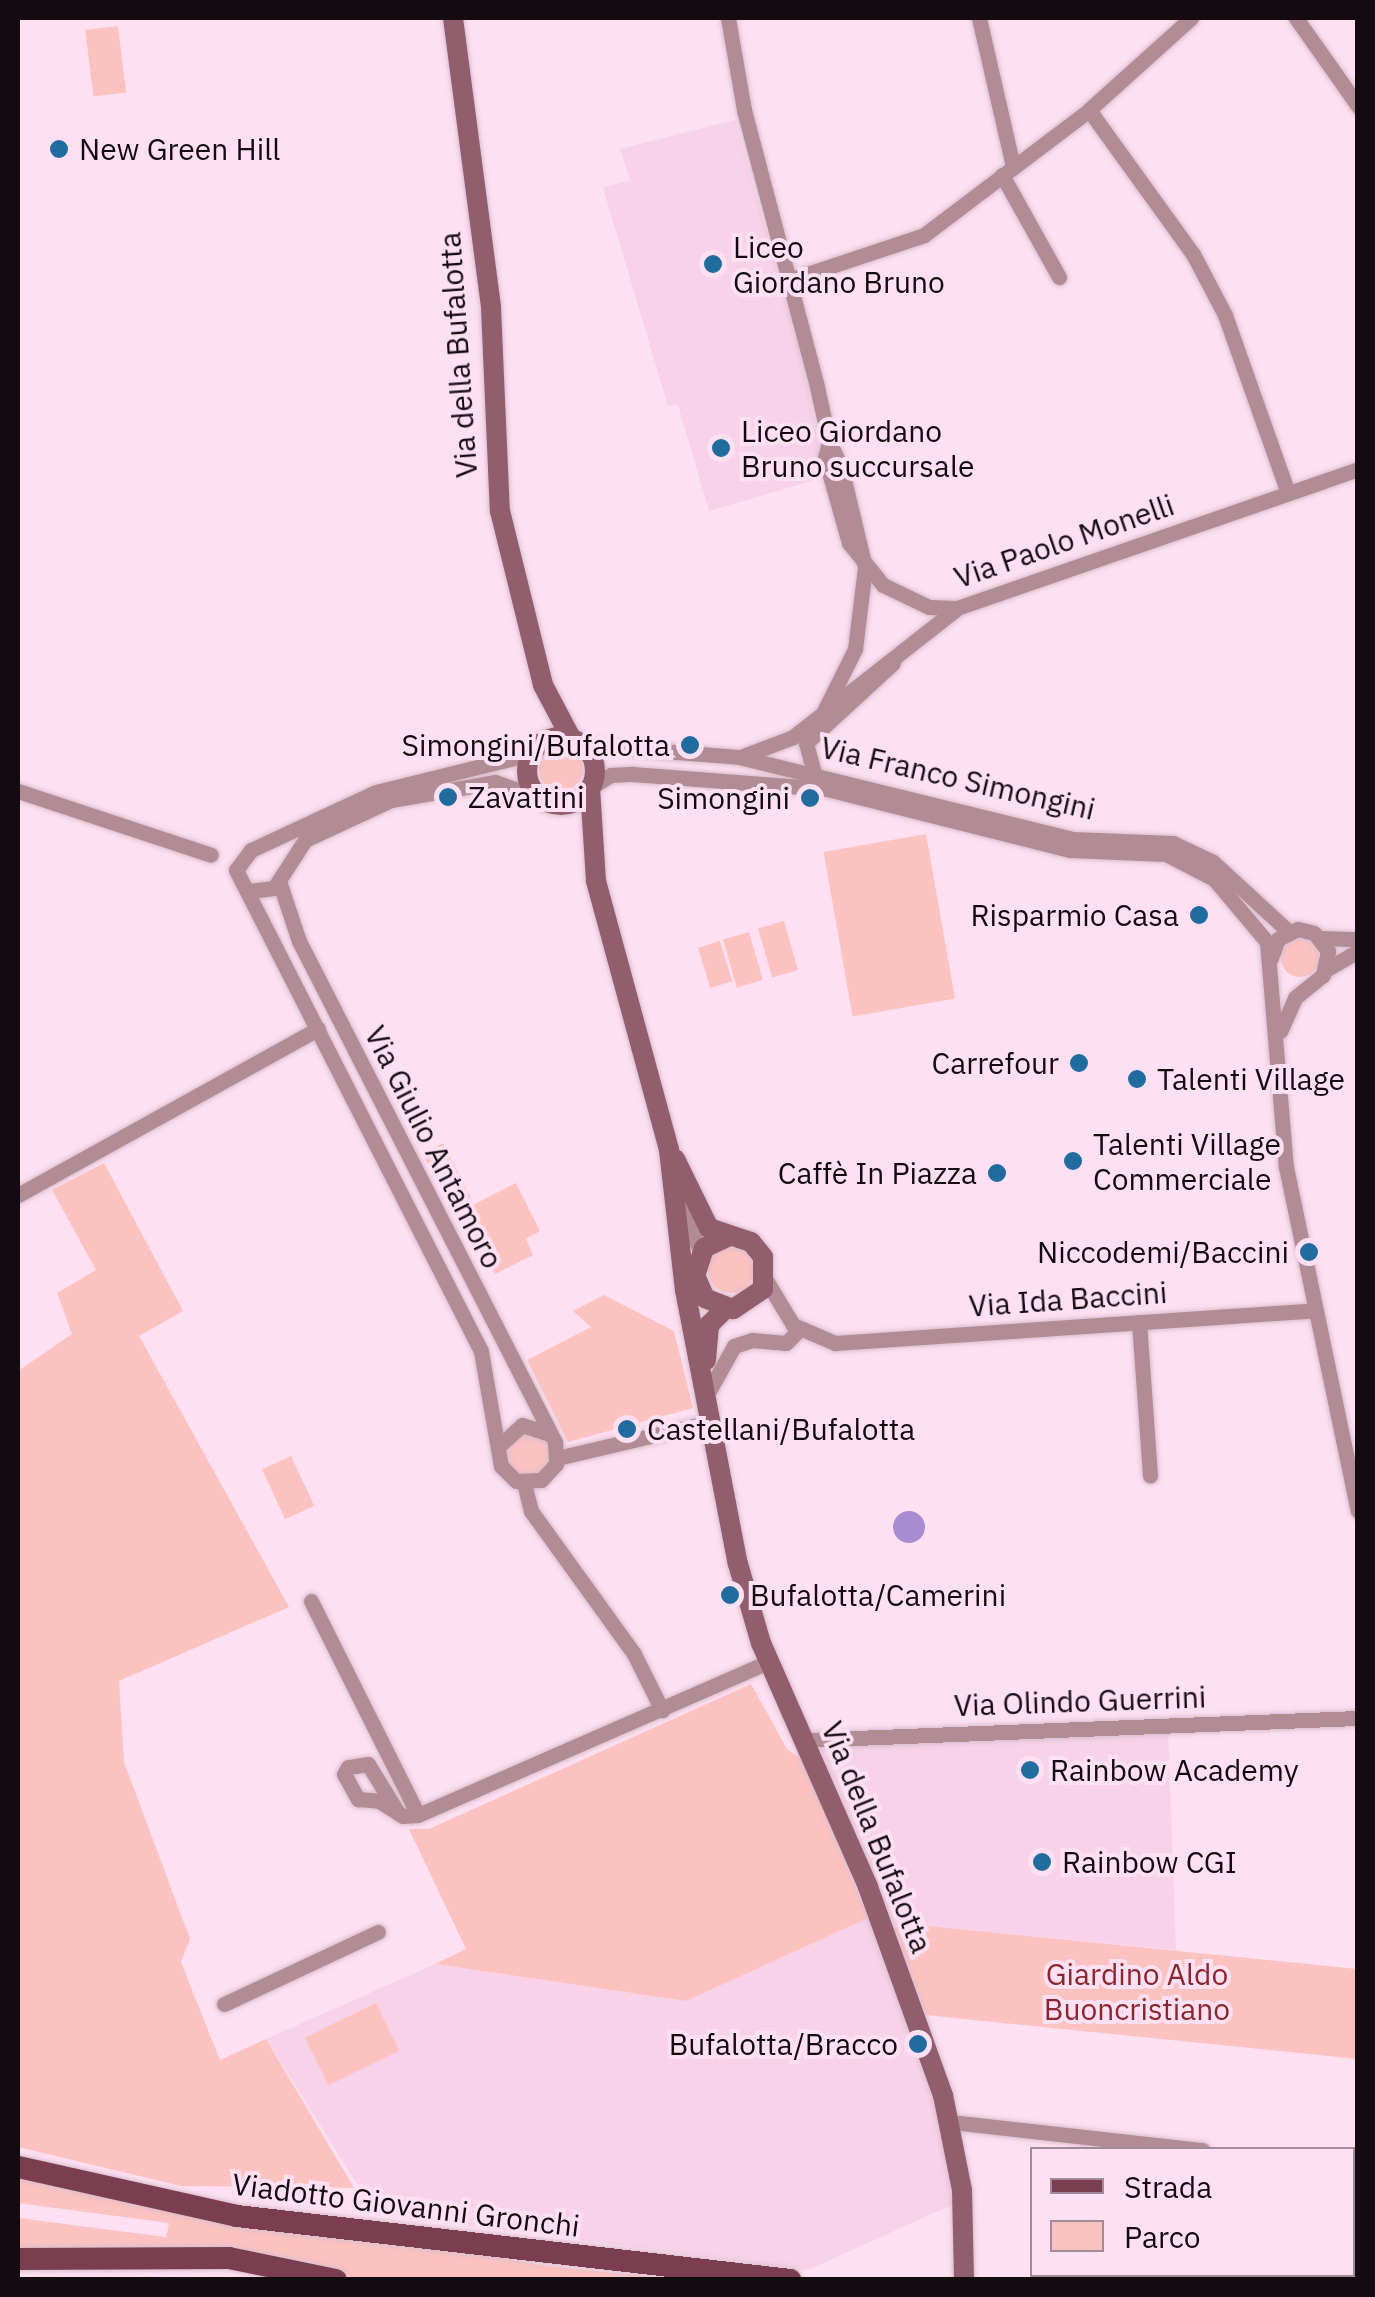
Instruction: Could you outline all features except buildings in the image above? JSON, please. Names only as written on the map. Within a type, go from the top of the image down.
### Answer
[{"type":"main road","name":"Viadotto Giovanni Gronchi","points":[[18,2167],[237,2216],[790,2280]]},
{"type":"main road","points":[[18,2259],[229,2258],[336,2280]]},
{"type":"main road","points":[[616,2260],[692,2280]]},
{"type":"street","name":"Via della Bufalotta","points":[[454,18],[492,308],[500,511],[543,685],[577,742]]},
{"type":"street","points":[[728,18],[744,110],[829,441],[842,468],[865,567],[855,648],[823,713]]},
{"type":"street","points":[[980,18],[1007,171],[1059,277]]},
{"type":"street","points":[[789,280],[912,241],[1088,110],[1191,18]]},
{"type":"street","points":[[1296,18],[1358,106]]},
{"type":"street","points":[[1088,110],[1193,254],[1225,315],[1288,493]]},
{"type":"street","name":"Via Paolo Monelli","points":[[865,567],[906,599],[957,608],[1358,469]]},
{"type":"street","points":[[696,776],[766,773],[781,765],[957,608]]},
{"type":"street","points":[[739,757],[784,742],[896,659]]},
{"type":"street","name":"Via della Bufalotta","points":[[537,748],[543,685]]},
{"type":"street","points":[[18,791],[212,855],[254,849],[384,789],[537,748],[577,742],[594,766],[590,788],[550,802],[495,782],[391,800],[305,840],[280,878],[264,892],[244,887],[237,866],[254,849]]},
{"type":"street","name":"Via Franco Simongini","points":[[577,742],[739,757],[1072,839],[1189,848],[1221,868],[1289,932]]},
{"type":"street","points":[[806,743],[814,773]]},
{"type":"street","points":[[537,748],[527,778],[550,802]]},
{"type":"street","points":[[677,751],[678,776]]},
{"type":"street","name":"Via Franco Simongini","points":[[590,788],[611,775],[696,776],[828,789],[1069,850],[1172,856],[1206,872],[1230,894],[1265,934],[1272,964]]},
{"type":"street","name":"Via della Bufalotta","points":[[590,788],[596,881],[669,1150],[701,1218],[760,1251],[766,1280]]},
{"type":"street","name":"Via della Bufalotta","points":[[550,802],[596,881]]},
{"type":"street","points":[[254,849],[276,856],[280,878]]},
{"type":"street","name":"Via Giulio Antamoro","points":[[212,855],[244,887],[481,1351],[503,1470],[524,1483]]},
{"type":"street","name":"Via Giulio Antamoro","points":[[280,878],[300,941],[550,1434],[557,1458]]},
{"type":"street","points":[[1358,939],[1289,932],[1272,964],[1275,1055],[1286,1167],[1312,1310],[1358,1511]]},
{"type":"street","points":[[1320,938],[1327,969]]},
{"type":"street","points":[[1275,1055],[1286,1013],[1327,969],[1358,951]]},
{"type":"street","points":[[1272,964],[1290,986],[1308,986]]},
{"type":"street","points":[[18,1195],[318,1029]]},
{"type":"street","name":"Via della Bufalotta","points":[[669,1150],[694,1340],[734,1547],[769,1662],[878,1913],[950,2122],[964,2272]]},
{"type":"street","name":"Via della Bufalotta","points":[[670,1176],[701,1252],[694,1340]]},
{"type":"street","points":[[701,1252],[730,1236]]},
{"type":"street","points":[[697,1286],[726,1308],[753,1301],[766,1280],[799,1330],[786,1343],[752,1340],[734,1346],[710,1389]]},
{"type":"street","name":"Via della Bufalotta","points":[[711,1422],[708,1329],[726,1308]]},
{"type":"street","name":"Via Ida Baccini","points":[[799,1330],[828,1342],[1312,1310]]},
{"type":"street","points":[[1139,1322],[1150,1476]]},
{"type":"street","points":[[662,1710],[628,1646],[532,1511],[524,1483],[546,1477],[557,1458],[711,1422]]},
{"type":"street","points":[[500,1445],[522,1425],[550,1434]]},
{"type":"street","points":[[311,1601],[418,1816]]},
{"type":"street","points":[[330,1764],[344,1774],[358,1800],[379,1801],[398,1813],[418,1816],[769,1662]]},
{"type":"street","name":"Via Olindo Guerrini","points":[[805,1740],[1358,1718]]},
{"type":"street","points":[[355,1743],[398,1813]]},
{"type":"street","points":[[344,1774],[355,1762],[368,1764]]},
{"type":"street","points":[[224,2004],[378,1932]]},
{"type":"street","points":[[950,2122],[1175,2147]]},
{"type":"street","points":[[949,2280],[964,2272]]},
{"type":"shaded area","points":[[735,120],[804,368],[825,477],[709,511],[678,405],[668,406],[603,188],[630,180],[620,149]]},
{"type":"shaded area","points":[[909,1511],[920,1516],[925,1527],[920,1538],[909,1543],[898,1538],[893,1527],[898,1516]]},
{"type":"shaded area","points":[[1168,1727],[1176,1950],[908,1924],[887,1929],[810,1744]]},
{"type":"shaded area","points":[[874,1915],[936,2091],[956,2203],[808,2270],[434,2221],[366,2198],[266,2039],[435,1964],[686,2001]]},
{"type":"green space","points":[[118,26],[126,93],[93,97],[85,30]]},
{"type":"green space","points":[[561,747],[576,754],[583,769],[576,784],[561,791],[546,784],[539,769],[546,754]]},
{"type":"green space","points":[[926,834],[955,998],[853,1017],[824,852]]},
{"type":"green space","points":[[784,921],[798,970],[772,977],[758,928]]},
{"type":"green space","points":[[749,932],[763,980],[737,988],[723,939]]},
{"type":"green space","points":[[1300,939],[1314,944],[1319,958],[1314,972],[1300,977],[1286,972],[1281,958],[1286,944]]},
{"type":"green space","points":[[720,941],[732,981],[710,988],[698,948]]},
{"type":"green space","points":[[443,1143],[472,1199],[451,1210],[423,1153]]},
{"type":"green space","points":[[104,1163],[183,1311],[139,1336],[289,1607],[119,1681],[124,1762],[190,1939],[181,1962],[220,2060],[266,2039],[354,2188],[181,2186],[18,2147],[18,1371],[72,1334],[57,1293],[96,1270],[52,1190]]},
{"type":"green space","points":[[516,1183],[540,1231],[526,1239],[533,1255],[495,1274],[463,1210]]},
{"type":"green space","points":[[731,1247],[747,1254],[754,1270],[747,1286],[731,1293],[715,1286],[708,1270],[715,1254]]},
{"type":"green space","points":[[604,1295],[674,1331],[693,1408],[568,1442],[527,1360],[591,1327],[573,1311]]},
{"type":"green space","points":[[528,1432],[543,1439],[550,1454],[543,1469],[528,1476],[513,1469],[506,1454],[513,1439]]},
{"type":"green space","points":[[291,1456],[314,1506],[285,1519],[262,1470]]},
{"type":"green space","points":[[751,1684],[787,1749],[805,1762],[868,1918],[686,2001],[435,1964],[466,1949],[409,1829],[429,1829]]},
{"type":"green space","name":"Giardino Aldo Buoncristiano","points":[[908,1924],[1357,1969],[1357,2059],[926,2015],[893,1928]]},
{"type":"green space","points":[[376,2003],[399,2051],[328,2085],[305,2038]]},
{"type":"green space","points":[[18,2175],[548,2266],[672,2279],[359,2280],[331,2270],[18,2249],[18,2218],[166,2237],[169,2223],[18,2203]]},
{"type":"place","name":"New Green Hill","points":[[59,149]]},
{"type":"place","name":"Liceo Giordano Bruno","points":[[713,264]]},
{"type":"place","name":"Liceo Giordano Bruno succursale","points":[[721,448]]},
{"type":"place","name":"Simongini/Bufalotta","points":[[690,745]]},
{"type":"place","name":"Zavattini","points":[[448,797]]},
{"type":"place","name":"Simongini","points":[[810,798]]},
{"type":"place","name":"Risparmio Casa","points":[[1199,915]]},
{"type":"place","name":"Carrefour","points":[[1079,1063]]},
{"type":"place","name":"Talenti Village","points":[[1137,1079]]},
{"type":"place","name":"Talenti Village Commerciale","points":[[1073,1161]]},
{"type":"place","name":"Caffè In Piazza","points":[[997,1173]]},
{"type":"place","name":"Niccodemi/Baccini","points":[[1309,1252]]},
{"type":"place","name":"Castellani/Bufalotta","points":[[627,1429]]},
{"type":"place","name":"Bufalotta/Camerini","points":[[730,1595]]},
{"type":"place","name":"Rainbow Academy","points":[[1030,1770]]},
{"type":"place","name":"Rainbow CGI","points":[[1042,1862]]},
{"type":"place","name":"Bufalotta/Bracco","points":[[918,2044]]}]
